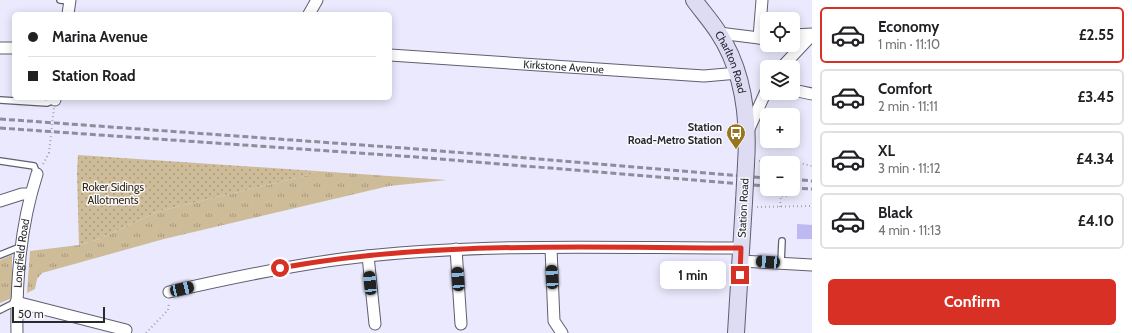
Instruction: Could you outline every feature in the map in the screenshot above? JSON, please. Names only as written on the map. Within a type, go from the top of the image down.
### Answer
[{"type":"main road","name":"Charlton Road","points":[[694,0],[719,33],[738,73],[744,98],[748,132]]},
{"type":"main road","name":"Station Road","points":[[736,333],[748,132]]},
{"type":"street","points":[[67,0],[68,12]]},
{"type":"street","points":[[310,12],[317,0]]},
{"type":"street","points":[[762,0],[762,12]]},
{"type":"street","points":[[719,33],[760,38]]},
{"type":"street","points":[[800,36],[812,35]]},
{"type":"street","points":[[789,60],[812,35]]},
{"type":"street","points":[[0,48],[12,48]]},
{"type":"street","name":"Kirkstone Avenue","points":[[392,55],[704,76],[738,73]]},
{"type":"street","points":[[800,91],[812,94]]},
{"type":"street","points":[[748,132],[762,100]]},
{"type":"street","name":"Longfield Road","points":[[17,333],[16,302],[20,247],[31,194],[37,174]]},
{"type":"street","points":[[0,201],[22,194],[31,194]]},
{"type":"street","points":[[551,248],[554,321],[562,333]]},
{"type":"street","points":[[169,292],[308,263],[368,256],[456,249],[551,248],[741,254],[781,263],[812,265]]},
{"type":"street","points":[[456,249],[461,324]]},
{"type":"street","points":[[368,256],[375,324]]},
{"type":"street","points":[[16,302],[114,321],[126,330]]},
{"type":"lane","points":[[0,100],[47,103],[55,102]]},
{"type":"lane","points":[[0,161],[34,166],[37,174]]},
{"type":"lane","points":[[781,263],[782,241]]},
{"type":"lane","points":[[0,255],[20,247]]},
{"type":"lane","points":[[0,310],[16,302]]},
{"type":"path","points":[[49,153],[55,102]]},
{"type":"path","points":[[746,162],[760,162]]},
{"type":"path","points":[[800,164],[812,166]]},
{"type":"path","points":[[780,207],[781,196]]},
{"type":"path","points":[[744,205],[780,207],[812,206]]},
{"type":"path","points":[[146,333],[168,310],[169,292]]},
{"type":"green space","name":"Roker Sidings Allotments","points":[[78,155],[316,171],[309,175],[159,211],[99,239],[79,245]]},
{"type":"green space","points":[[316,171],[447,180],[389,186],[164,239],[42,273],[37,279],[35,289],[27,293],[30,251],[79,245],[99,239],[159,211],[309,175]]},
{"type":"green space","points":[[12,255],[12,298],[0,303],[0,260]]},
{"type":"building","points":[[797,224],[812,225],[812,239],[797,239]]},
{"type":"railway","points":[[0,119],[417,149],[760,177]]},
{"type":"railway","points":[[0,128],[416,157],[760,185]]},
{"type":"railway","points":[[800,180],[812,181]]},
{"type":"railway","points":[[800,188],[812,189]]},
{"type":"place","name":"Station Road-Metro Station","points":[[736,150]]},
{"type":"route","points":[[280,268],[368,256],[456,249],[741,248],[740,275]]}]
